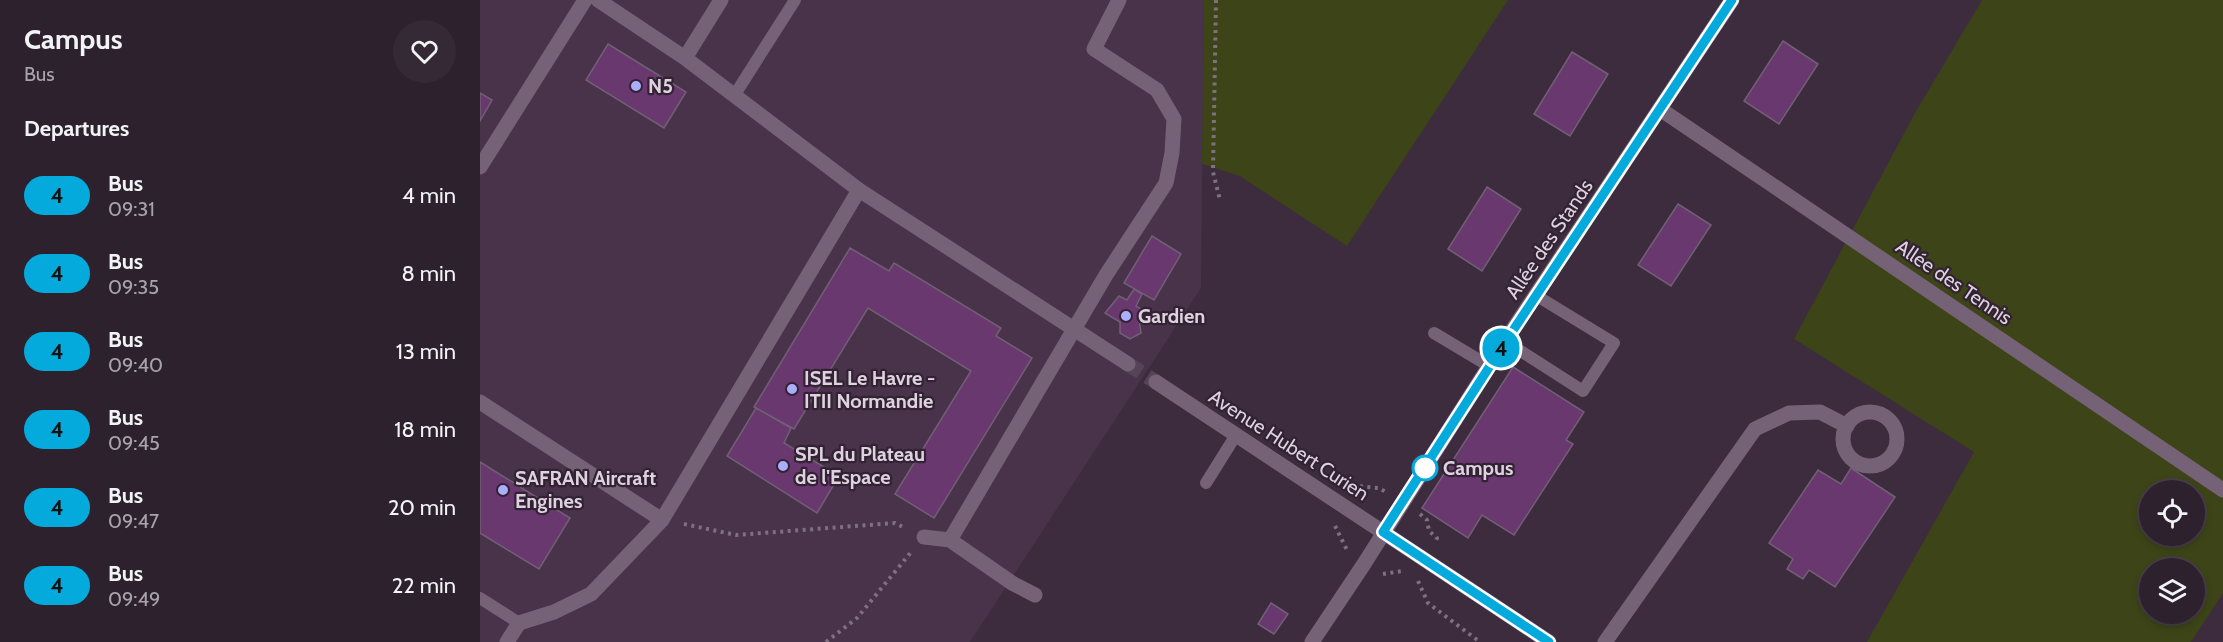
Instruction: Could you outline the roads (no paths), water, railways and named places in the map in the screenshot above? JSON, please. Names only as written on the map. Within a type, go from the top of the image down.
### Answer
[{"type":"street","points":[[480,167],[585,0]]},
{"type":"street","points":[[598,0],[685,58],[859,189],[1128,364]]},
{"type":"street","points":[[685,58],[721,0]]},
{"type":"street","points":[[950,540],[1073,330],[1166,183],[1172,153],[1174,119],[1157,90],[1094,49],[1119,0]]},
{"type":"street","name":"Allée des Stands","points":[[1312,642],[1489,366],[1732,0]]},
{"type":"street","name":"Allée des Tennis","points":[[1660,109],[2223,490]]},
{"type":"street","points":[[507,642],[519,623],[554,612],[591,594],[662,520],[859,189]]},
{"type":"street","name":"Avenue Hubert Curien","points":[[1156,382],[1549,642]]},
{"type":"street","points":[[480,402],[662,520]]},
{"type":"street","points":[[1605,642],[1755,429],[1789,413],[1820,412],[1846,426]]},
{"type":"street","points":[[924,537],[950,540],[1012,583],[1035,595]]},
{"type":"lane","points":[[734,96],[795,0]]},
{"type":"lane","points":[[1506,341],[1583,391],[1614,344],[1537,296]]},
{"type":"lane","points":[[1434,333],[1489,366]]},
{"type":"lane","points":[[1206,483],[1236,435]]},
{"type":"lane","points":[[480,598],[519,623]]},
{"type":"tunnel","points":[[1128,364],[1156,382]]},
{"type":"place","name":"N5","points":[[636,86]]},
{"type":"place","name":"Gardien","points":[[1126,316]]},
{"type":"place","name":"ISEL Le Havre - ITII Normandie","points":[[792,389]]},
{"type":"place","name":"SPL du Plateau de l'Espace","points":[[783,466]]},
{"type":"place","name":"Campus","points":[[1425,468]]},
{"type":"place","name":"SAFRAN Aircraft Engines","points":[[503,490]]}]
